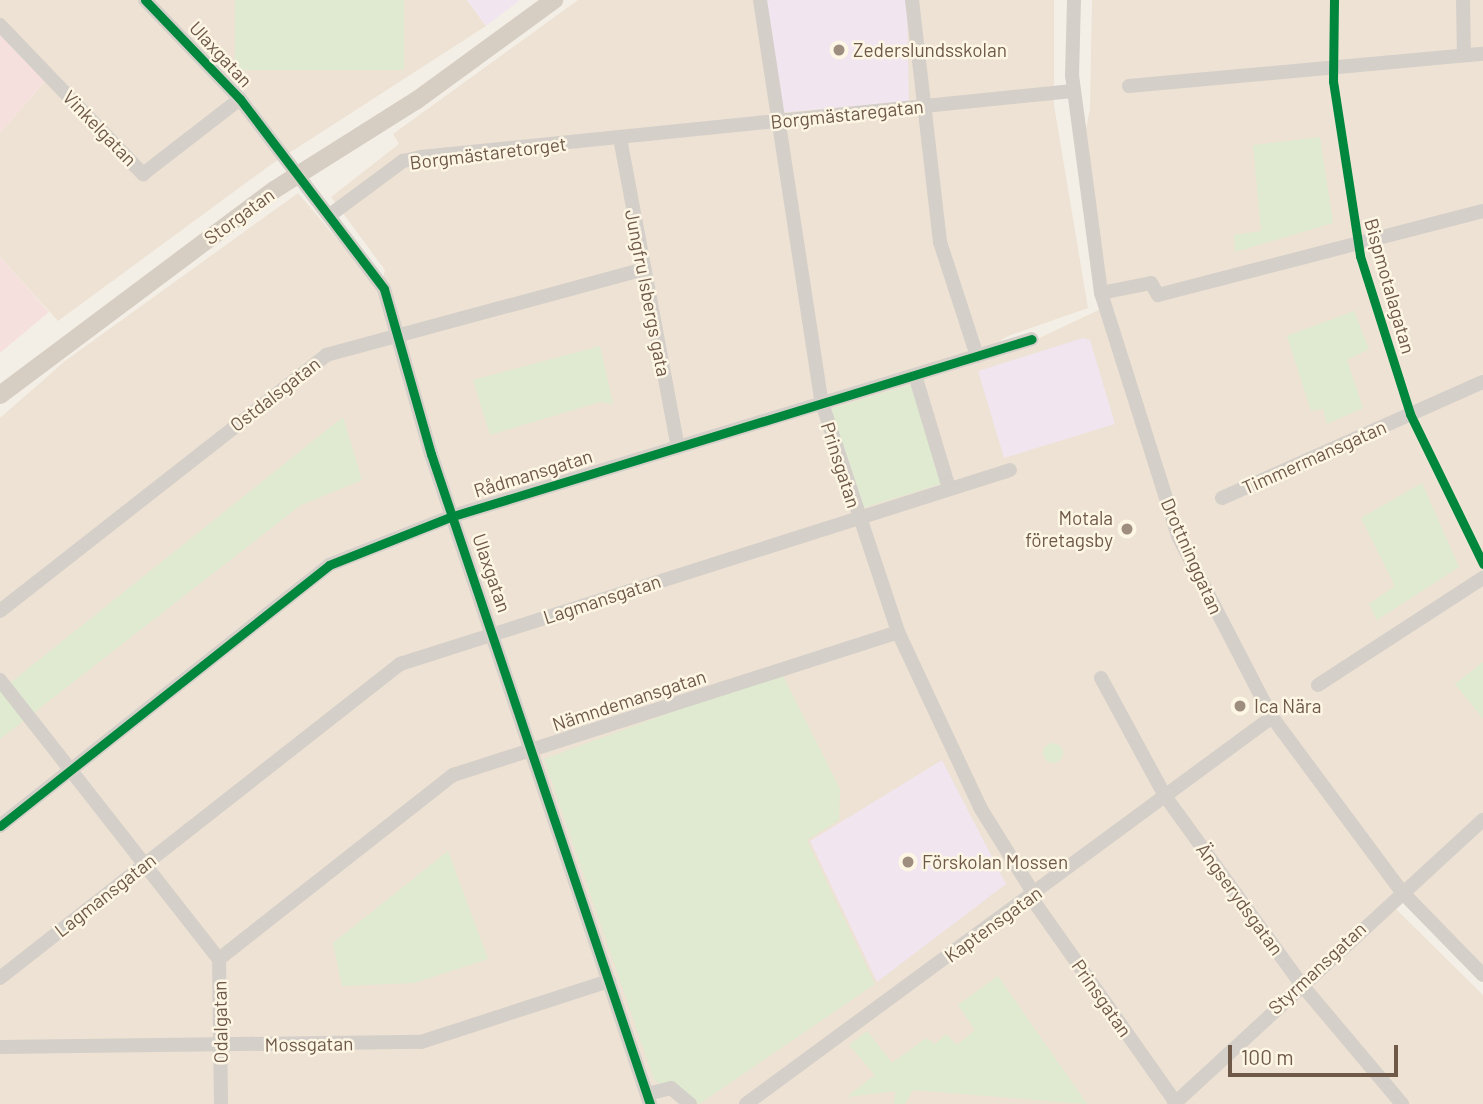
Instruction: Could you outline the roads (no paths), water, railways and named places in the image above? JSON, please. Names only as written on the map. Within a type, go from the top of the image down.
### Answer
[{"type":"main road","name":"Storgatan","points":[[0,384],[295,171],[411,94],[540,0]]},
{"type":"main road","name":"Storgatan","points":[[0,395],[295,171],[417,100],[554,0]]},
{"type":"street","name":"Ulaxgatan","points":[[145,0],[240,99],[384,289],[453,516],[648,1099]]},
{"type":"street","name":"Prinsgatan","points":[[760,0],[774,122],[822,404],[898,632],[981,809],[1032,895],[1174,1102]]},
{"type":"street","points":[[912,0],[921,106],[940,242],[977,356]]},
{"type":"street","name":"Drottninggatan","points":[[1076,0],[1073,91],[1101,293],[1178,536],[1272,718],[1402,892],[1483,975]]},
{"type":"street","points":[[1463,0],[1464,55]]},
{"type":"street","name":"Vinkelgatan","points":[[0,25],[144,174],[240,99]]},
{"type":"street","points":[[1129,86],[1483,54]]},
{"type":"street","name":"Borgmästaregatan","points":[[620,138],[1073,91]]},
{"type":"street","name":"Borgmästaretorget","points":[[330,215],[403,161],[620,138]]},
{"type":"street","name":"Jungfru Isbergs gata","points":[[620,138],[642,270],[678,448]]},
{"type":"street","points":[[1101,293],[1152,283],[1158,296],[1483,211]]},
{"type":"street","name":"Ostdalsgatan","points":[[0,611],[317,360],[397,334],[642,270]]},
{"type":"street","name":"Rådmansgatan","points":[[0,826],[329,565],[453,516],[1032,339]]},
{"type":"street","points":[[915,375],[949,488]]},
{"type":"street","name":"Timmermansgatan","points":[[1222,498],[1483,382]]},
{"type":"street","name":"Lagmansgatan","points":[[0,978],[391,669],[1010,470]]},
{"type":"street","points":[[1318,685],[1483,578]]},
{"type":"street","name":"Nämndemansgatan","points":[[219,959],[446,779],[898,632]]},
{"type":"street","name":"Ängserydsgatan","points":[[1101,678],[1165,796],[1301,984],[1402,1104]]},
{"type":"street","name":"Odalgatan","points":[[0,680],[219,959],[221,1104]]},
{"type":"street","name":"Kaptensgatan","points":[[746,1104],[1272,718]]},
{"type":"street","name":"Styrmansgatan","points":[[1174,1102],[1483,820]]},
{"type":"street","name":"Mossgatan","points":[[0,1047],[427,1041],[609,981]]},
{"type":"street","points":[[648,1099],[671,1088],[690,1104]]},
{"type":"place","name":"Zederslundsskolan","points":[[839,50]]},
{"type":"place","name":"Motala företagsby","points":[[1127,529]]},
{"type":"place","name":"Ica Nära","points":[[1240,706]]},
{"type":"place","name":"Förskolan Mossen","points":[[908,862]]}]
